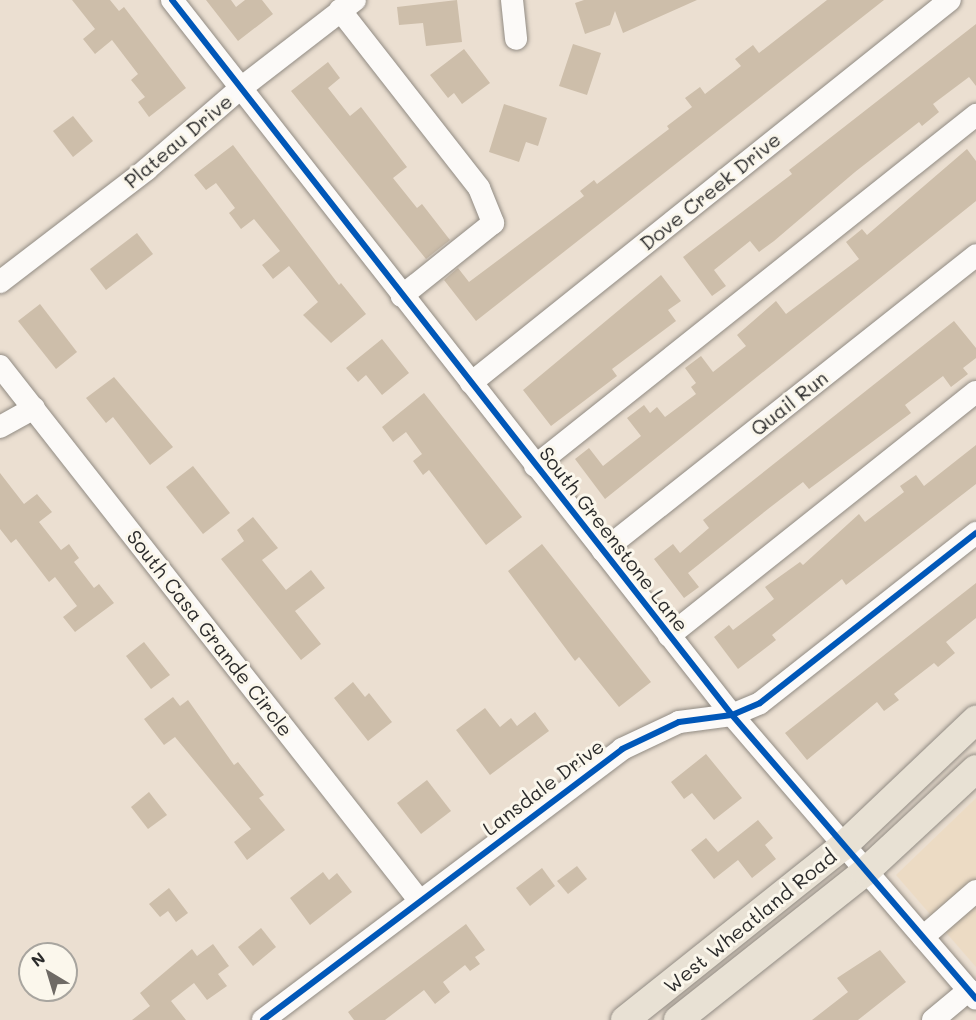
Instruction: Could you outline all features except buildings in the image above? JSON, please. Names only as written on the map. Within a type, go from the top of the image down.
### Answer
[{"type":"main road","name":"West Wheatland Road","points":[[625,1020],[842,848],[976,720]]},
{"type":"main road","points":[[942,753],[971,773]]},
{"type":"main road","name":"West Wheatland Road","points":[[678,1020],[865,872],[971,773]]},
{"type":"street","name":"South Greenstone Lane","points":[[172,0],[732,715],[842,848],[972,994]]},
{"type":"street","points":[[512,0],[516,39]]},
{"type":"street","name":"Dove Creek Drive","points":[[471,383],[950,0]]},
{"type":"street","name":"Plateau Drive","points":[[0,282],[147,169],[241,88],[348,5]]},
{"type":"street","points":[[348,5],[479,188],[493,224],[402,296]]},
{"type":"street","points":[[535,466],[976,115]]},
{"type":"street","name":"Quail Run","points":[[603,551],[976,255]]},
{"type":"street","name":"South Casa Grande Circle","points":[[0,366],[419,900]]},
{"type":"street","points":[[669,636],[976,392]]},
{"type":"street","points":[[0,427],[34,408]]},
{"type":"street","name":"Lansdale Drive","points":[[264,1020],[419,900],[622,749],[679,722],[732,715],[760,703],[976,533]]},
{"type":"street","points":[[922,937],[974,893]]},
{"type":"street","points":[[933,1020],[972,994]]},
{"type":"shaded area","points":[[976,798],[976,967],[896,875]]},
{"type":"cycle path","points":[[172,0],[732,715],[976,999]]},
{"type":"cycle path","points":[[263,1020],[622,749],[679,722],[732,715],[760,703],[976,533]]}]
